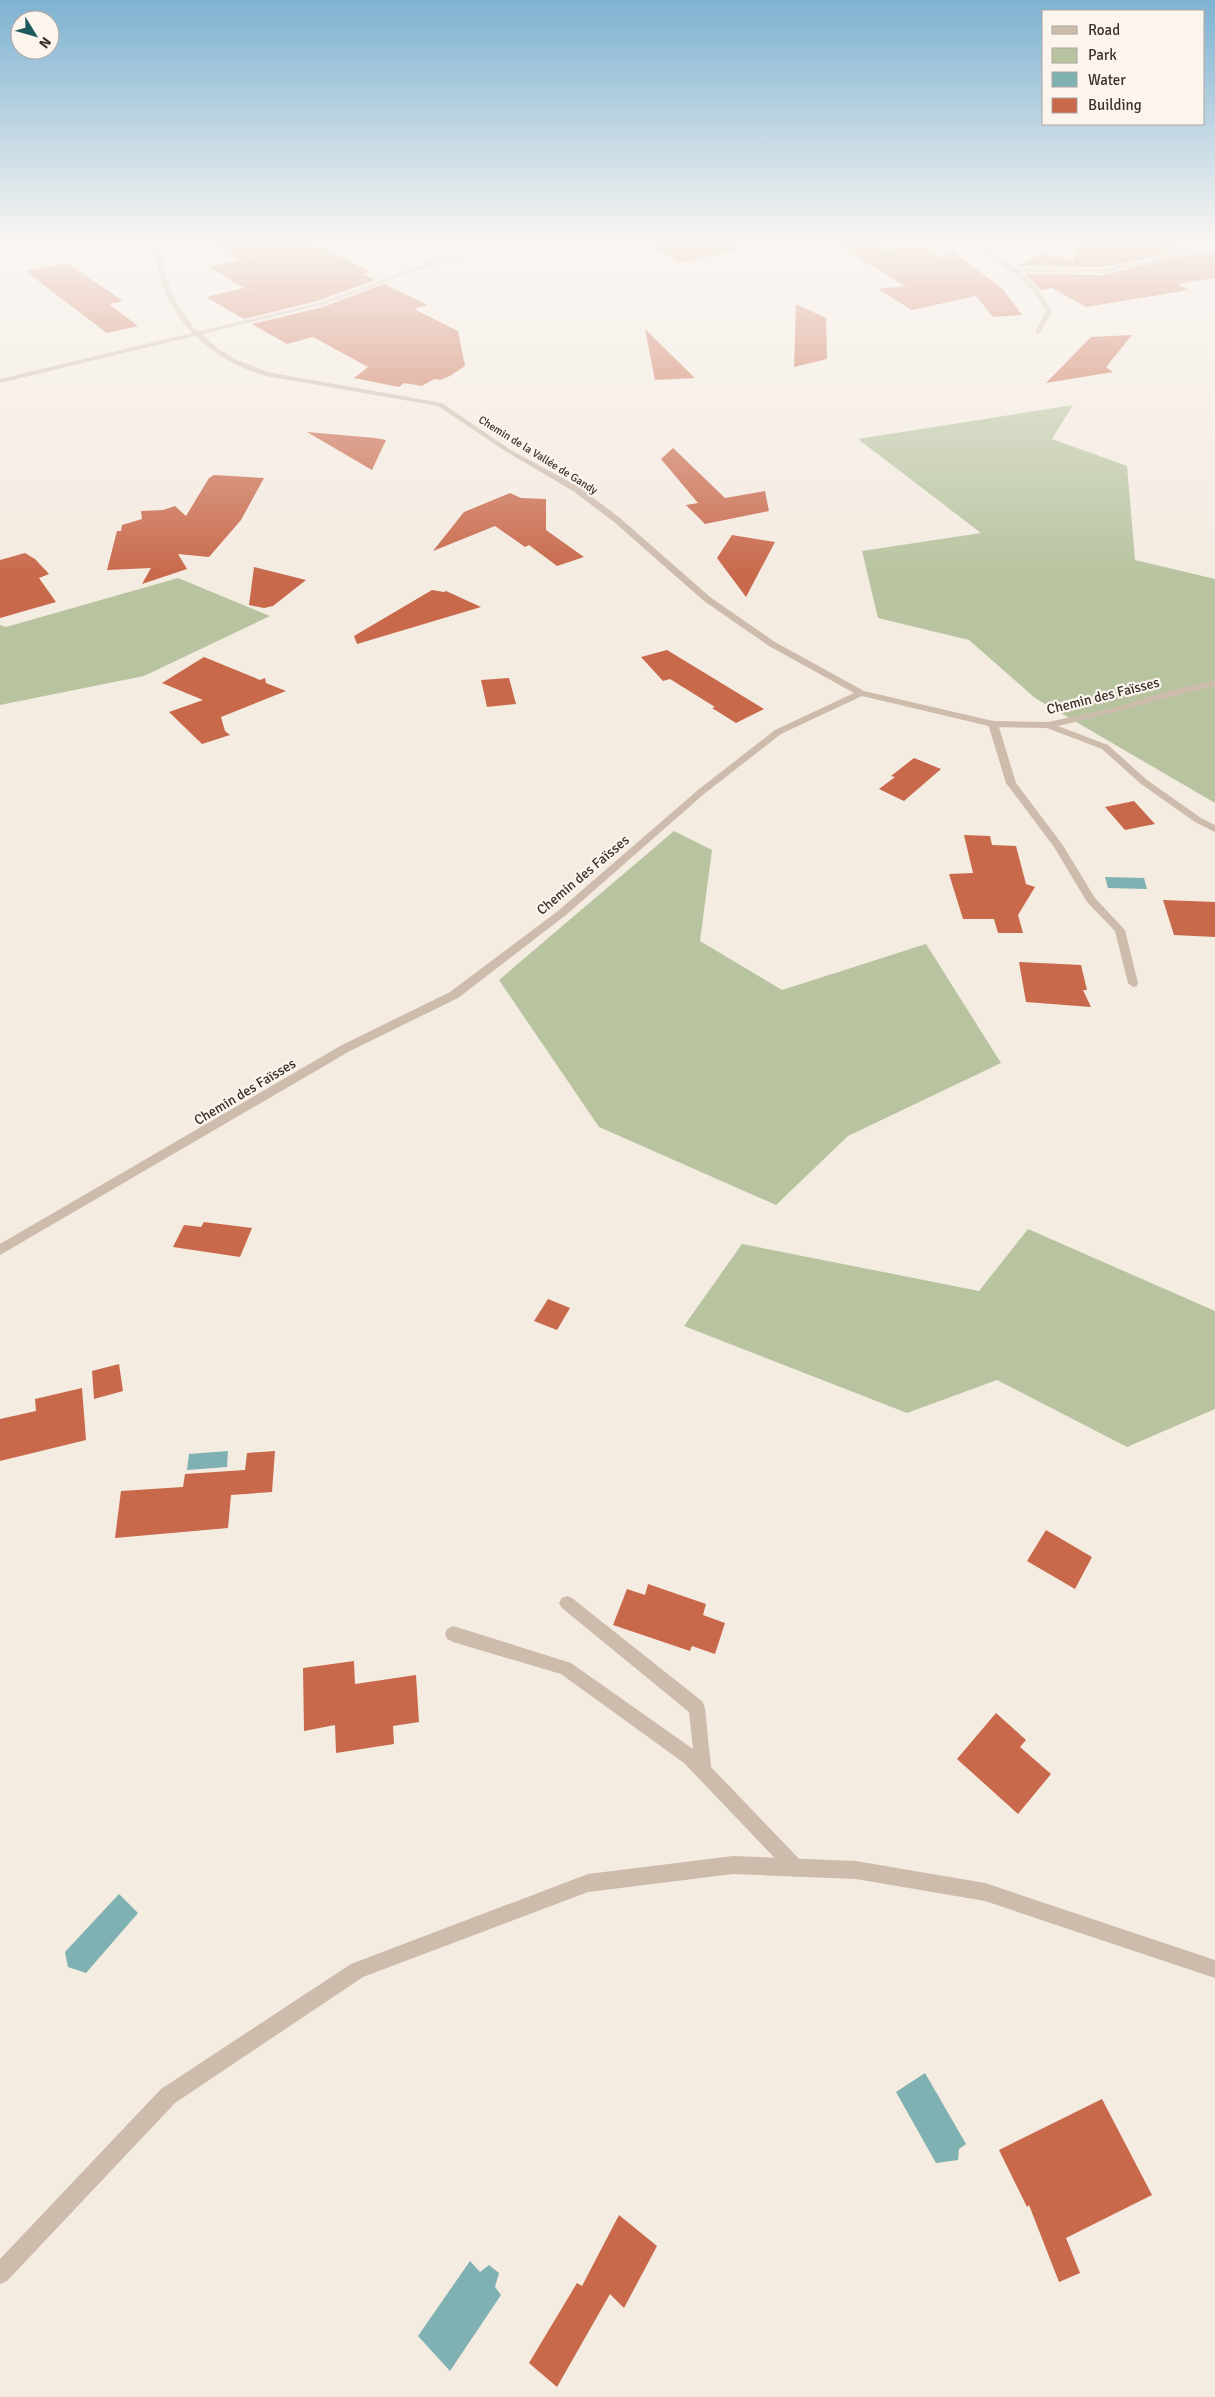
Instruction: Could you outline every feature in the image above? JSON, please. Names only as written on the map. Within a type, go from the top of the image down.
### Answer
[{"type":"street","points":[[0,381],[119,352]]},
{"type":"street","name":"Chemin de la Vallée de Gandy","points":[[219,352],[244,368],[266,374],[440,404],[500,446],[576,489],[617,520],[707,599],[772,644],[860,693]]},
{"type":"street","name":"Chemin des Faïsses","points":[[0,1250],[346,1048],[454,995],[562,913],[701,792],[778,732],[860,693],[993,724],[1048,725],[1215,683]]},
{"type":"street","points":[[993,724],[1011,783],[1058,846],[1091,900],[1120,930],[1133,983]]},
{"type":"street","points":[[1048,725],[1105,747],[1144,782],[1198,820],[1215,829]]},
{"type":"street","points":[[567,1603],[697,1708],[703,1770]]},
{"type":"street","points":[[452,1634],[565,1668],[690,1757],[796,1868]]},
{"type":"street","points":[[0,2274],[168,2096],[357,1970],[588,1883],[733,1865],[856,1870],[985,1892],[1215,1968]]},
{"type":"green space","points":[[1073,405],[1052,439],[1127,466],[1135,560],[1215,579],[1215,803],[1035,698],[969,640],[878,618],[862,551],[981,533],[858,439]]},
{"type":"green space","points":[[178,578],[270,616],[144,676],[0,705],[0,625],[6,627]]},
{"type":"green space","points":[[674,831],[712,850],[700,941],[782,990],[926,944],[1001,1063],[848,1136],[776,1205],[599,1127],[499,980]]},
{"type":"green space","points":[[1028,1229],[1215,1311],[1215,1409],[1127,1447],[997,1380],[907,1413],[684,1326],[742,1244],[979,1291]]},
{"type":"water","points":[[1105,877],[1144,878],[1147,889],[1108,888]]},
{"type":"water","points":[[228,1451],[227,1467],[187,1470],[189,1454]]},
{"type":"water","points":[[119,1894],[138,1913],[86,1973],[68,1967],[65,1952]]},
{"type":"water","points":[[925,2073],[966,2144],[959,2149],[958,2160],[936,2163],[896,2092]]},
{"type":"water","points":[[470,2261],[480,2272],[489,2265],[499,2273],[495,2287],[501,2295],[450,2371],[418,2336]]},
{"type":"building","points":[[340,352],[462,352],[465,366],[450,376],[440,380],[434,379],[422,386],[404,383],[399,387],[354,378],[368,367]]},
{"type":"building","points":[[649,352],[668,352],[695,378],[655,380]]},
{"type":"building","points":[[794,352],[827,352],[827,359],[794,367]]},
{"type":"building","points":[[1076,352],[1118,352],[1106,367],[1113,372],[1046,383]]},
{"type":"building","points":[[307,432],[375,438],[386,440],[372,470]]},
{"type":"building","points":[[673,448],[725,498],[765,491],[769,511],[705,524],[686,505],[698,503],[661,459]]},
{"type":"building","points":[[214,475],[264,478],[241,520],[209,557],[178,554],[187,569],[142,584],[151,568],[107,570],[117,531],[121,531],[122,525],[142,519],[141,511],[163,510],[175,506],[186,516],[209,478]]},
{"type":"building","points":[[510,493],[521,498],[546,499],[546,530],[584,557],[557,566],[529,545],[525,547],[495,526],[433,551],[464,512]]},
{"type":"building","points":[[732,535],[775,542],[746,597],[717,558]]},
{"type":"building","points":[[25,553],[35,559],[49,574],[39,578],[56,602],[0,618],[0,560]]},
{"type":"building","points":[[254,567],[306,580],[273,606],[264,608],[249,605]]},
{"type":"building","points":[[432,590],[446,591],[481,607],[357,644],[354,636]]},
{"type":"building","points":[[667,650],[764,709],[736,723],[712,708],[715,707],[670,679],[663,681],[641,657]]},
{"type":"building","points":[[204,657],[260,680],[265,678],[266,683],[286,691],[221,717],[225,731],[230,735],[202,744],[169,712],[203,700],[162,683]]},
{"type":"building","points":[[509,678],[516,704],[487,707],[481,680]]},
{"type":"building","points":[[914,758],[941,769],[904,801],[879,789],[895,777],[891,776]]},
{"type":"building","points":[[1134,801],[1155,824],[1125,830],[1105,807]]},
{"type":"building","points":[[964,835],[990,836],[992,845],[1016,846],[1026,884],[1035,887],[1018,915],[1023,933],[998,933],[994,919],[963,919],[949,874],[973,873]]},
{"type":"building","points":[[1163,900],[1215,902],[1215,937],[1174,935]]},
{"type":"building","points":[[1019,962],[1081,965],[1087,990],[1083,990],[1091,1007],[1026,1002]]},
{"type":"building","points":[[204,1222],[252,1228],[240,1257],[173,1247],[184,1225],[201,1227]]},
{"type":"building","points":[[548,1299],[570,1308],[557,1330],[534,1321]]},
{"type":"building","points":[[119,1364],[123,1391],[94,1399],[92,1371]]},
{"type":"building","points":[[82,1388],[86,1440],[0,1461],[0,1419],[36,1411],[35,1399]]},
{"type":"building","points":[[275,1451],[272,1492],[231,1495],[228,1528],[115,1538],[121,1491],[183,1487],[185,1474],[245,1470],[247,1453]]},
{"type":"building","points":[[1046,1530],[1092,1557],[1075,1589],[1027,1561]]},
{"type":"building","points":[[648,1584],[706,1604],[703,1615],[725,1623],[715,1654],[692,1646],[690,1651],[613,1625],[627,1589],[645,1595]]},
{"type":"building","points":[[354,1661],[355,1684],[416,1675],[419,1722],[393,1726],[394,1744],[336,1753],[335,1725],[304,1731],[303,1668]]},
{"type":"building","points":[[996,1713],[1026,1740],[1020,1747],[1051,1774],[1018,1814],[957,1759]]},
{"type":"building","points":[[1102,2099],[1152,2195],[1066,2238],[1080,2273],[1059,2282],[1029,2205],[1027,2207],[999,2150]]},
{"type":"building","points":[[619,2215],[657,2246],[624,2308],[610,2294],[557,2387],[529,2363],[577,2283],[582,2286]]}]
